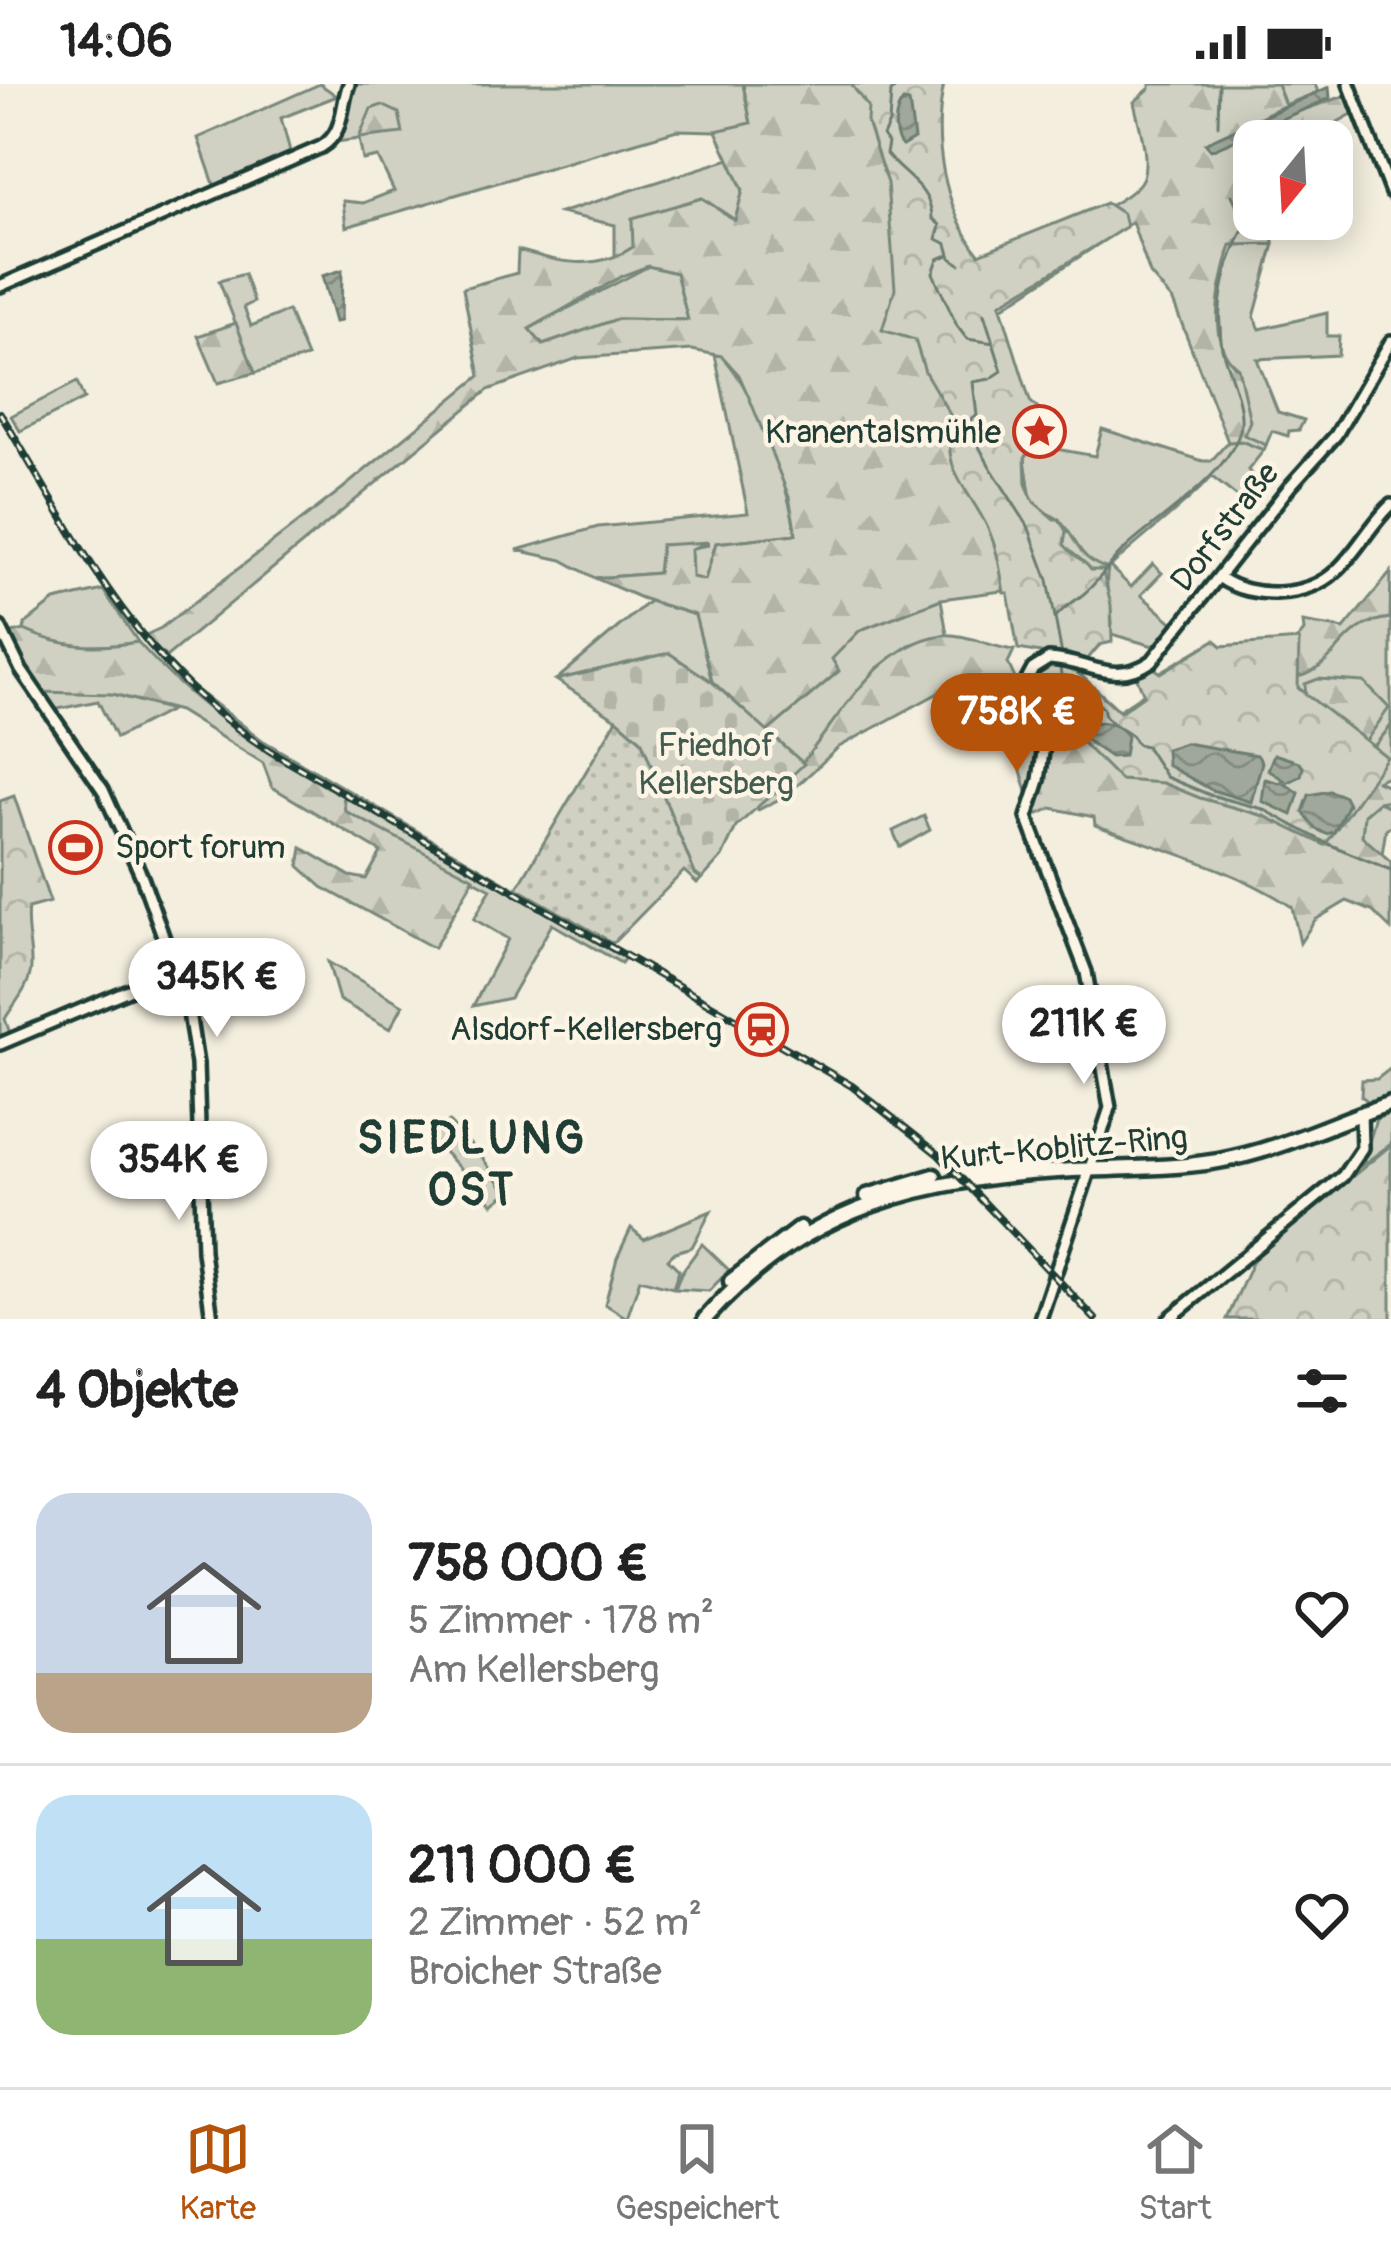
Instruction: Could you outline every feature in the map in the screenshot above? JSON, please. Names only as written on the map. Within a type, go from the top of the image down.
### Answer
[{"type":"main road","name":"Kurt-Koblitz-Ring","points":[[705,1319],[782,1250],[858,1208],[941,1183],[1252,1152],[1391,1103]]},
{"type":"main road","name":"Kurt-Koblitz-Ring","points":[[695,1319],[778,1241],[855,1200],[942,1174],[1091,1166]]},
{"type":"street","points":[[0,286],[321,147],[335,136],[349,84]]},
{"type":"street","points":[[1349,84],[1391,193]]},
{"type":"street","name":"Dorfstraße","points":[[1091,1166],[1110,1108],[1088,982],[1027,811],[1039,780],[1042,752],[1027,680],[1037,665],[1062,660],[1112,675],[1147,665],[1336,435],[1391,341]]},
{"type":"street","points":[[1220,578],[1244,590],[1266,593],[1325,580],[1391,506]]},
{"type":"street","points":[[0,627],[21,670],[103,790],[176,970],[197,1064],[203,1251],[212,1319]]},
{"type":"street","points":[[0,1044],[176,970]]},
{"type":"street","points":[[1355,1160],[1357,1115]]},
{"type":"street","points":[[1169,1319],[1343,1176],[1363,1142],[1357,1115]]},
{"type":"street","points":[[1325,1127],[1357,1131]]},
{"type":"street","points":[[1040,1319],[1091,1166]]},
{"type":"green space","points":[[320,84],[337,96],[281,118],[291,155],[215,187],[198,138]]},
{"type":"green space","points":[[352,84],[743,84],[751,124],[716,131],[677,130],[346,227],[343,201],[363,203],[394,191],[378,157],[363,160],[359,139],[337,142]]},
{"type":"green space","points":[[743,84],[909,84],[945,200],[975,260],[1068,226],[1134,189],[1143,177],[1145,159],[1134,102],[1150,84],[1277,84],[1285,105],[1254,120],[1233,120],[1233,130],[1206,143],[1233,134],[1233,240],[1274,240],[1274,244],[1231,245],[1218,310],[1221,343],[1238,368],[1250,421],[1244,435],[1266,445],[1264,450],[1241,441],[1228,442],[1173,301],[1150,274],[1132,222],[988,317],[1028,444],[1025,460],[1032,507],[1056,518],[1084,554],[1108,569],[1112,621],[1100,608],[1068,643],[1071,657],[1059,656],[1044,592],[1002,591],[941,599],[860,630],[832,659],[839,671],[767,732],[712,681],[695,615],[595,578],[658,573],[661,545],[709,542],[691,549],[692,577],[705,580],[716,543],[796,534],[789,497],[739,375],[722,356],[692,350],[578,358],[488,390],[166,657],[144,636],[161,628],[342,489],[480,376],[463,288],[517,273],[518,250],[577,262],[619,255],[633,247],[632,218],[702,198],[735,220],[743,190],[716,131],[751,123]],"holes":[[[648,266],[676,273],[688,320],[617,319],[543,345],[529,329]]]},
{"type":"green space","points":[[851,84],[944,84],[939,127],[944,172],[957,215],[979,254],[1106,203],[1123,214],[1126,227],[1000,304],[1030,401],[1038,409],[1029,447],[1034,448],[1025,457],[1026,484],[1034,502],[1059,519],[1067,548],[1091,570],[1106,570],[1112,642],[1099,645],[1087,660],[1067,653],[1070,666],[1120,712],[1144,695],[1136,676],[1154,668],[1161,673],[1215,640],[1222,646],[1299,640],[1298,688],[1387,757],[1325,845],[1264,816],[1163,783],[1120,780],[1054,714],[1034,675],[1047,663],[1041,653],[1018,649],[991,535],[951,460],[952,418],[925,372],[915,340],[882,330],[895,289],[887,183],[867,122],[868,107]]},
{"type":"green space","points":[[1277,84],[1315,84],[1318,92],[1285,105]]},
{"type":"green space","points":[[1350,94],[1352,114],[1341,120],[1274,120]]},
{"type":"green space","points":[[382,105],[399,113],[403,133],[359,138],[371,109]]},
{"type":"green space","points":[[729,159],[743,191],[735,221],[633,247],[615,259],[615,225],[560,213]]},
{"type":"green space","points":[[1274,244],[1254,317],[1260,329],[1327,313],[1327,336],[1339,336],[1338,355],[1257,359],[1278,412],[1304,420],[1288,436],[1272,431],[1266,445],[1244,435],[1221,344],[1218,290],[1230,245]]},
{"type":"green space","points":[[649,266],[677,273],[688,320],[617,319],[543,345],[529,329]]},
{"type":"green space","points":[[244,274],[254,302],[244,307],[251,326],[288,311],[307,357],[255,373],[219,281]]},
{"type":"green space","points":[[236,323],[255,373],[218,383],[198,336]]},
{"type":"green space","points":[[715,355],[722,355],[735,373],[759,416],[796,534],[716,543],[705,580],[692,577],[691,548],[709,545],[661,545],[659,573],[595,578],[562,560],[517,550],[598,527],[748,513]]},
{"type":"green space","points":[[77,382],[84,399],[20,431],[11,416]]},
{"type":"green space","points":[[1014,387],[1028,444],[1095,456],[1102,429],[1203,461],[1211,461],[1228,442],[1241,441],[1264,450],[1248,470],[1260,486],[1245,503],[1212,477],[1110,567],[1131,587],[1153,564],[1162,573],[1141,595],[1177,626],[1157,647],[1111,634],[1086,659],[1071,657],[1068,643],[1092,563],[1060,525],[1032,507]]},
{"type":"green space","points":[[1391,572],[1390,618],[1359,628],[1322,665],[1297,677],[1262,657],[1371,750],[1391,726],[1391,774],[1377,781],[1391,787],[1391,800],[1378,802],[1364,814],[1362,836],[1391,862],[1391,929],[1372,911],[1347,901],[1315,920],[1300,943],[1292,907],[1246,881],[1095,825],[1094,817],[1052,808],[1039,814],[1032,809],[1004,711],[966,678],[839,747],[787,795],[756,807],[802,763],[864,683],[912,645],[951,635],[1014,650],[1008,663],[1017,683],[1031,682],[1044,664],[1070,665],[1119,710],[1143,694],[1159,673],[1215,640],[1222,646],[1296,641],[1304,631],[1303,622],[1344,629]]},
{"type":"green space","points":[[103,590],[138,642],[80,645],[24,630],[25,624],[55,601]]},
{"type":"green space","points":[[941,599],[947,634],[909,645],[876,669],[804,764],[767,732],[838,672],[831,659],[860,630]]},
{"type":"green space","points":[[649,601],[695,615],[712,682],[669,653],[556,680]]},
{"type":"green space","points":[[1391,614],[1391,726],[1371,750],[1262,657],[1333,655],[1357,629]]},
{"type":"green space","points":[[24,630],[80,645],[138,642],[185,689],[234,728],[343,796],[345,811],[474,878],[434,948],[322,887],[299,866],[302,848],[350,876],[366,879],[381,852],[272,787],[263,763],[179,711],[113,694],[40,692],[8,634]]},
{"type":"green space","points":[[154,648],[192,686],[262,740],[612,945],[265,746],[211,707]]},
{"type":"green space","name":"Friedhof Kellersberg","points":[[669,653],[712,682],[804,764],[736,827],[722,857],[702,879],[695,874],[641,740],[556,680]]},
{"type":"green space","points":[[1318,679],[1364,682],[1389,708],[1365,742],[1306,697],[1305,684]]},
{"type":"green space","points":[[40,692],[113,694],[171,710],[116,738],[98,701],[53,710]]},
{"type":"green space","points":[[617,719],[641,740],[695,874],[702,879],[697,883],[684,871],[613,943],[517,888]]},
{"type":"green space","points":[[14,796],[50,902],[28,908],[31,967],[25,988],[5,1019],[11,1036],[0,1034],[0,801]]},
{"type":"green space","points":[[343,796],[625,958],[621,963],[552,924],[510,998],[473,1006],[508,939],[474,919],[491,889],[345,811]]},
{"type":"green space","points":[[1378,802],[1391,807],[1382,854],[1391,862],[1362,837],[1364,814]]},
{"type":"green space","points":[[924,816],[930,830],[900,847],[893,831]]},
{"type":"green space","points":[[328,962],[403,1005],[390,1029],[339,1000]]},
{"type":"green space","points":[[1391,1068],[1391,1097],[1369,1102],[1361,1096],[1362,1080],[1377,1079]]},
{"type":"green space","points":[[1391,1113],[1391,1144],[1362,1165],[1376,1119]]},
{"type":"green space","points":[[449,1122],[507,1193],[493,1204],[431,1138]]},
{"type":"green space","points":[[1391,1145],[1391,1319],[1227,1319],[1255,1256]]},
{"type":"green space","points":[[711,1211],[692,1247],[668,1259],[679,1270],[673,1288],[640,1279],[627,1318],[605,1304],[631,1228],[644,1239]]},
{"type":"green space","points":[[702,1244],[729,1270],[709,1291],[675,1289],[681,1273]]},
{"type":"water","points":[[1329,87],[1330,98],[1280,120],[1256,120]]},
{"type":"water","points":[[903,101],[909,102],[914,139],[902,146],[895,124]]},
{"type":"water","points":[[1233,130],[1233,140],[1211,150],[1205,143]]},
{"type":"water","points":[[342,270],[341,321],[335,322],[322,276]]},
{"type":"water","points":[[1074,699],[1078,713],[1090,724],[1105,723],[1124,732],[1124,756],[1110,757],[1086,740],[1064,703]]},
{"type":"water","points":[[1185,743],[1257,755],[1262,762],[1251,802],[1212,790],[1167,765],[1166,749]]},
{"type":"water","points":[[1274,754],[1303,767],[1301,776],[1285,784],[1299,793],[1292,815],[1262,801],[1265,779],[1284,780],[1268,770]]},
{"type":"water","points":[[1329,791],[1344,796],[1348,804],[1334,832],[1326,834],[1303,812],[1309,795]]},
{"type":"waterway","points":[[900,84],[891,92],[883,136],[888,143],[886,154],[922,190],[932,218],[940,225],[937,239],[947,244],[951,258],[960,264]]},
{"type":"waterway","points":[[1218,125],[1219,84]]},
{"type":"waterway","points":[[1056,617],[1127,547],[1204,483],[1238,437],[1239,404],[1220,332],[1224,284],[1246,224],[1232,195]]},
{"type":"waterway","points":[[948,255],[938,259],[933,273],[957,326],[967,339],[994,343]]},
{"type":"waterway","points":[[984,314],[1002,371],[973,382],[977,416],[970,426],[977,430],[977,443],[1028,526],[1048,580],[1062,655]]},
{"type":"waterway","points":[[1060,664],[1067,685],[1101,706],[1112,723],[1146,746],[1166,777],[1263,809],[1391,870]]},
{"type":"railway","points":[[0,413],[115,599],[183,681],[223,717],[270,751],[852,1086],[938,1154],[1095,1319]]},
{"type":"place","name":"Kranentalsmühle","points":[[1040,432]]},
{"type":"place","name":"Sport forum","points":[[76,847]]},
{"type":"place","name":"Alsdorf-Kellersberg","points":[[761,1029]]},
{"type":"district","name":"SIEDLUNG OST","points":[[472,1165]]}]
